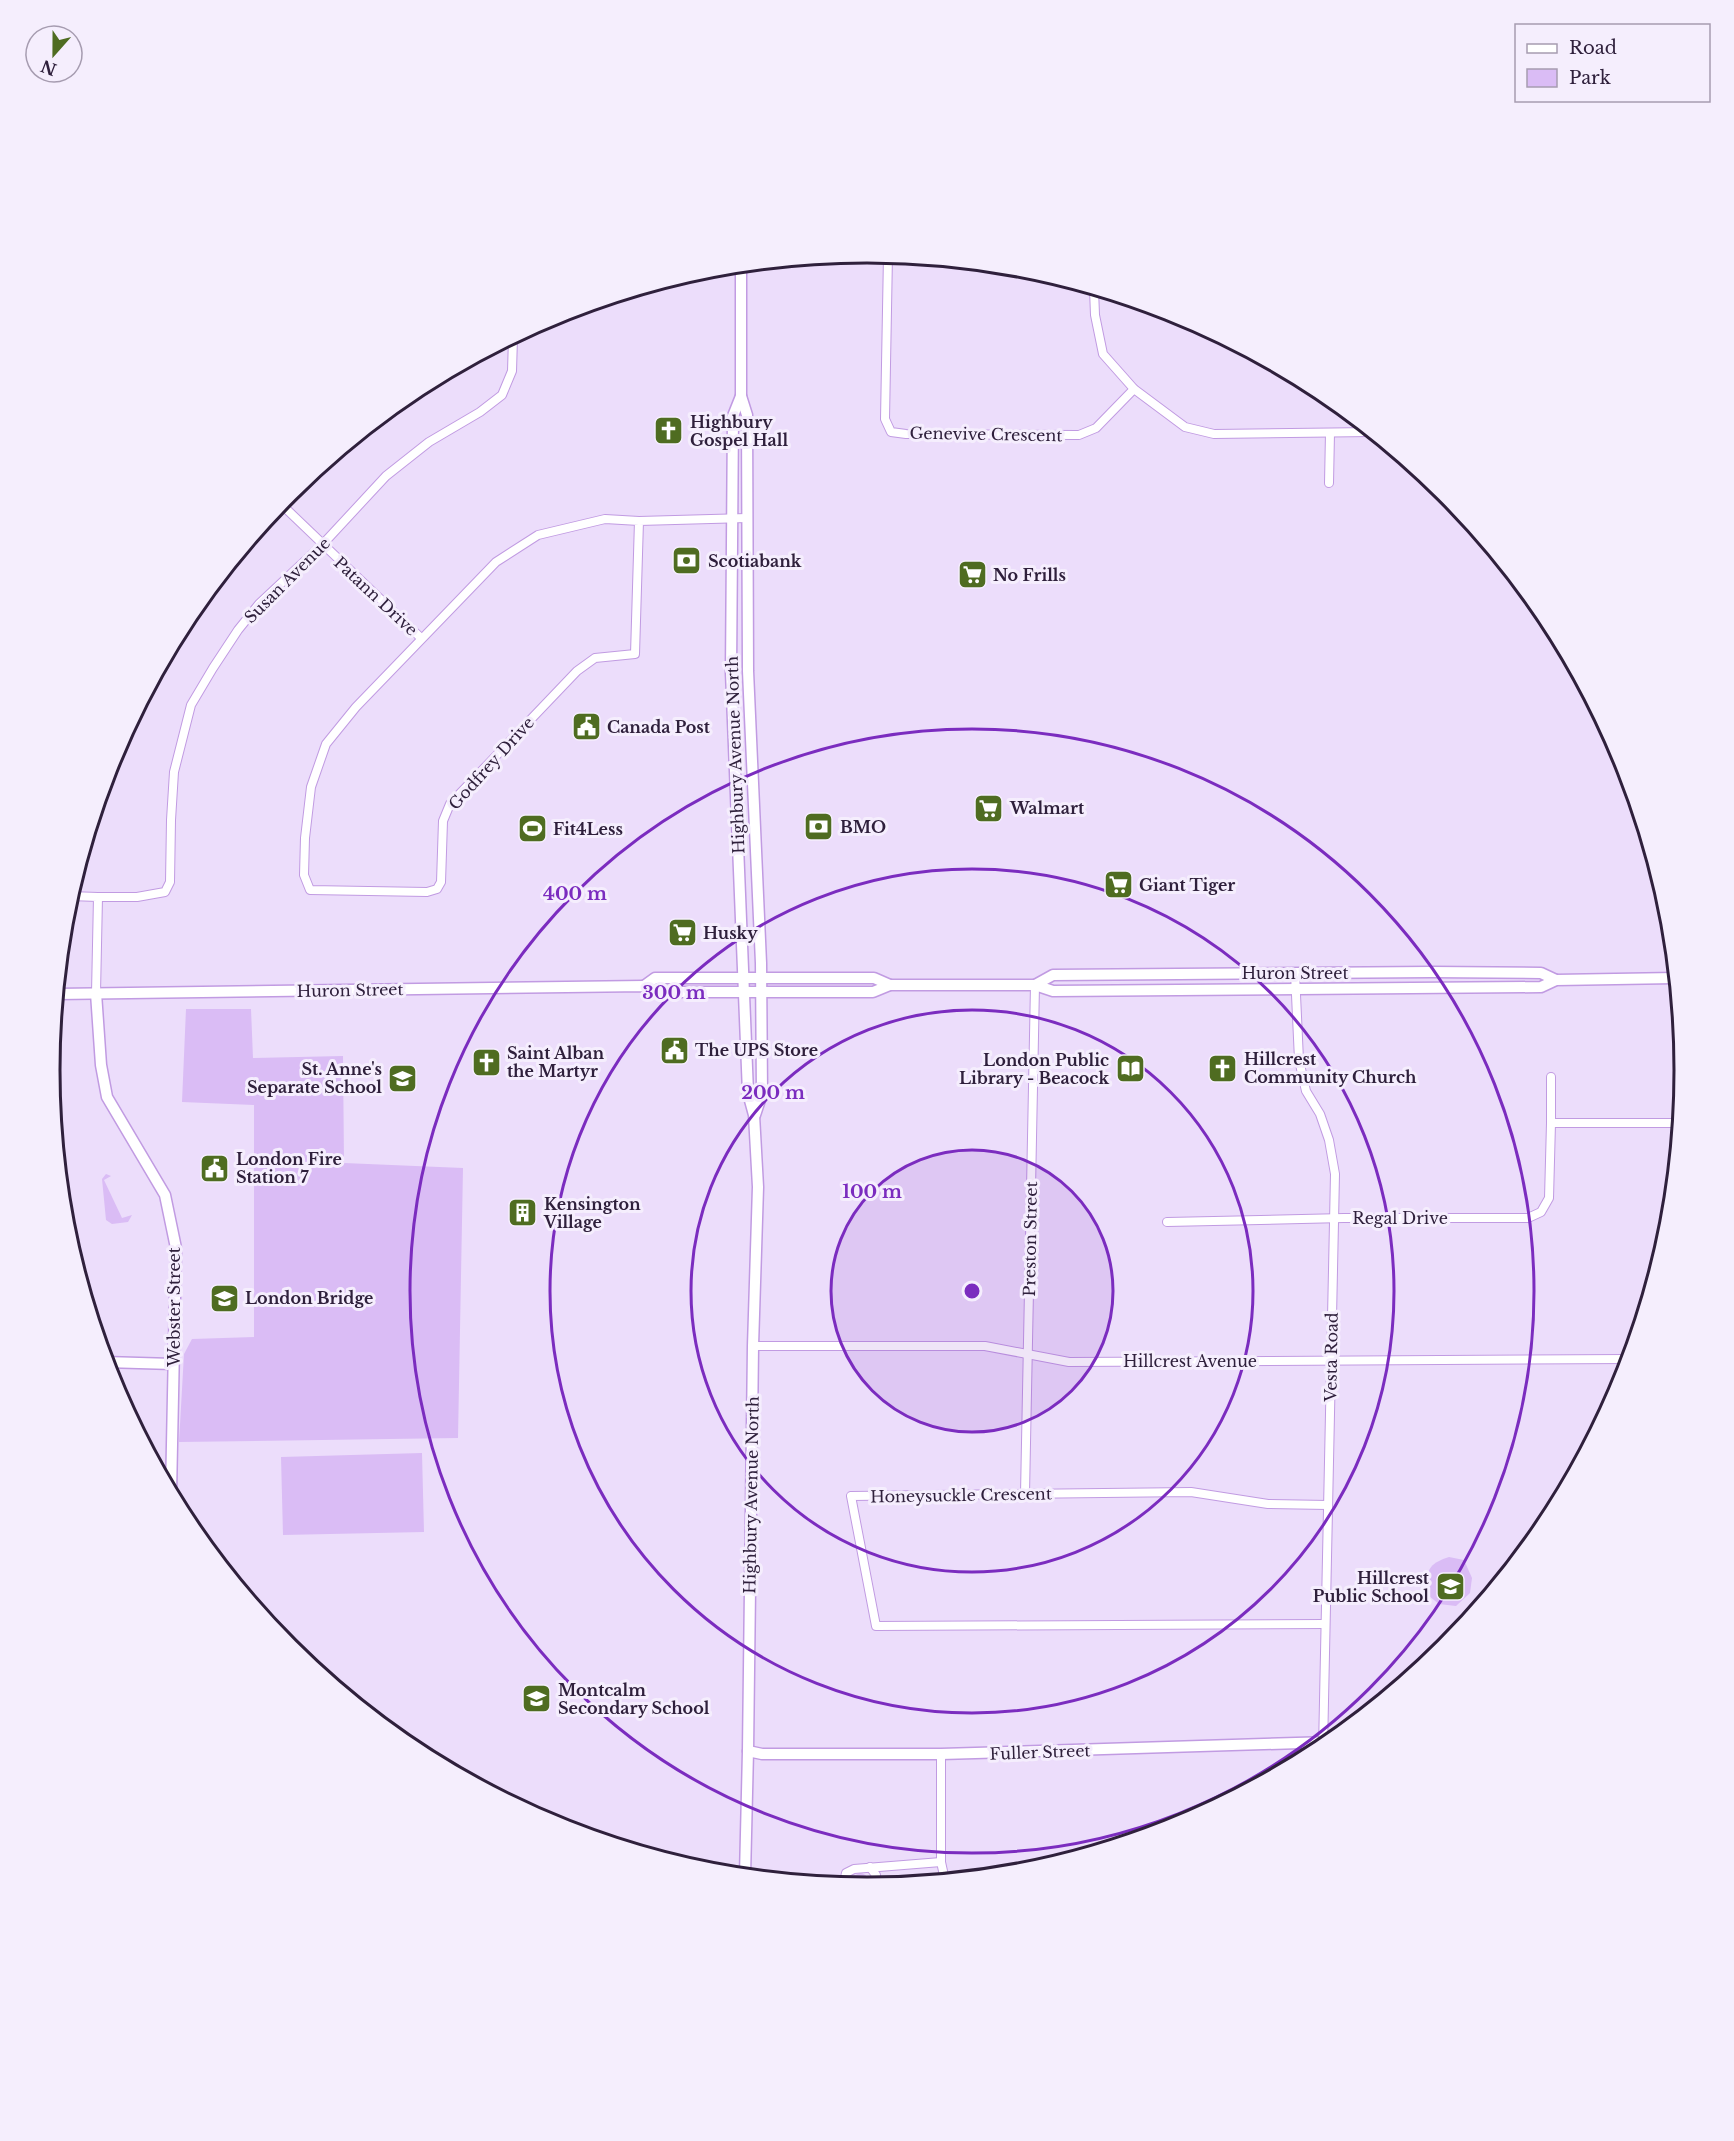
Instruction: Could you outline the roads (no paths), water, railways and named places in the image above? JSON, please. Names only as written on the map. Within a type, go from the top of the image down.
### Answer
[{"type":"main road","name":"Highbury Avenue North","points":[[741,274],[741,396],[747,415],[748,671],[761,977],[762,1094],[754,1115]]},
{"type":"main road","name":"Highbury Avenue North","points":[[741,396],[733,416],[731,672],[746,993],[748,1093],[754,1115],[758,1187],[753,1346],[745,1868]]},
{"type":"main road","name":"Huron Street","points":[[1035,985],[1053,975],[1541,973],[1556,980]]},
{"type":"main road","name":"Huron Street","points":[[644,986],[655,978],[744,977],[874,978],[890,985]]},
{"type":"main road","name":"Huron Street","points":[[64,994],[644,986],[659,992],[746,993],[873,992],[890,985],[1035,985],[1053,991],[1541,987],[1556,980],[1668,978]]},
{"type":"main road","name":"Webster Street","points":[[96,993],[100,1065],[106,1097],[165,1195],[176,1248],[171,1479]]},
{"type":"main road","points":[[115,1362],[173,1364]]},
{"type":"main road","name":"Fuller Street","points":[[748,1750],[762,1755],[942,1754],[1309,1744]]},
{"type":"street","name":"Genevive Crescent","points":[[888,264],[885,419],[891,432],[1079,435],[1096,428],[1134,390]]},
{"type":"street","points":[[1094,296],[1095,315],[1103,354],[1134,390],[1185,427],[1214,434],[1361,432]]},
{"type":"street","name":"Susan Avenue","points":[[98,897],[138,897],[165,892],[170,882],[174,772],[191,705],[213,668],[238,630],[260,604],[322,545],[386,476],[429,442],[480,412],[502,394],[512,370],[513,346]]},
{"type":"street","points":[[1329,483],[1330,433]]},
{"type":"street","name":"Patann Drive","points":[[287,510],[421,638]]},
{"type":"street","name":"Godfrey Drive","points":[[639,521],[635,654],[596,658],[577,670],[450,804],[443,821],[441,882],[437,889],[427,892],[310,890],[304,875],[305,838],[311,787],[326,744],[356,707],[496,562],[538,535],[605,519],[639,521],[747,518]]},
{"type":"street","points":[[80,896],[98,897],[96,993]]},
{"type":"street","name":"Vesta Road","points":[[1294,973],[1299,1060],[1306,1091],[1320,1114],[1335,1174],[1325,1624],[1326,1733]]},
{"type":"street","name":"Preston Street","points":[[1024,1494],[1035,985]]},
{"type":"street","name":"Regal Drive","points":[[1167,1222],[1333,1218],[1527,1218],[1541,1212],[1549,1198],[1551,1077]]},
{"type":"street","points":[[1551,1123],[1672,1123]]},
{"type":"street","name":"Hillcrest Avenue","points":[[753,1346],[985,1346],[1069,1362],[1620,1359]]},
{"type":"street","name":"Honeysuckle Crescent","points":[[1325,1624],[876,1626],[851,1496],[1191,1492],[1268,1504],[1328,1505]]},
{"type":"street","points":[[942,1754],[941,1862],[944,1874]]},
{"type":"street","points":[[844,1877],[850,1870],[941,1862]]},
{"type":"street","points":[[870,1867],[876,1877]]},
{"type":"place","name":"Highbury Gospel Hall","points":[[669,431]]},
{"type":"place","name":"Scotiabank","points":[[687,561]]},
{"type":"place","name":"No Frills","points":[[972,575]]},
{"type":"place","name":"Canada Post","points":[[586,727]]},
{"type":"place","name":"Walmart","points":[[989,808]]},
{"type":"place","name":"BMO","points":[[819,827]]},
{"type":"place","name":"Fit4Less","points":[[532,829]]},
{"type":"place","name":"Giant Tiger","points":[[1118,885]]},
{"type":"place","name":"Husky","points":[[682,933]]},
{"type":"place","name":"The UPS Store","points":[[674,1050]]},
{"type":"place","name":"Saint Alban the Martyr","points":[[486,1062]]},
{"type":"place","name":"Hillcrest Community Church","points":[[1223,1068]]},
{"type":"place","name":"London Public Library - Beacock","points":[[1130,1069]]},
{"type":"place","name":"St. Anne's Separate School","points":[[403,1078]]},
{"type":"place","name":"London Fire Station 7","points":[[215,1168]]},
{"type":"place","name":"Kensington Village","points":[[523,1213]]},
{"type":"place","name":"London Bridge","points":[[224,1298]]},
{"type":"place","name":"Hillcrest Public School","points":[[1450,1587]]},
{"type":"place","name":"Montcalm Secondary School","points":[[537,1699]]}]
